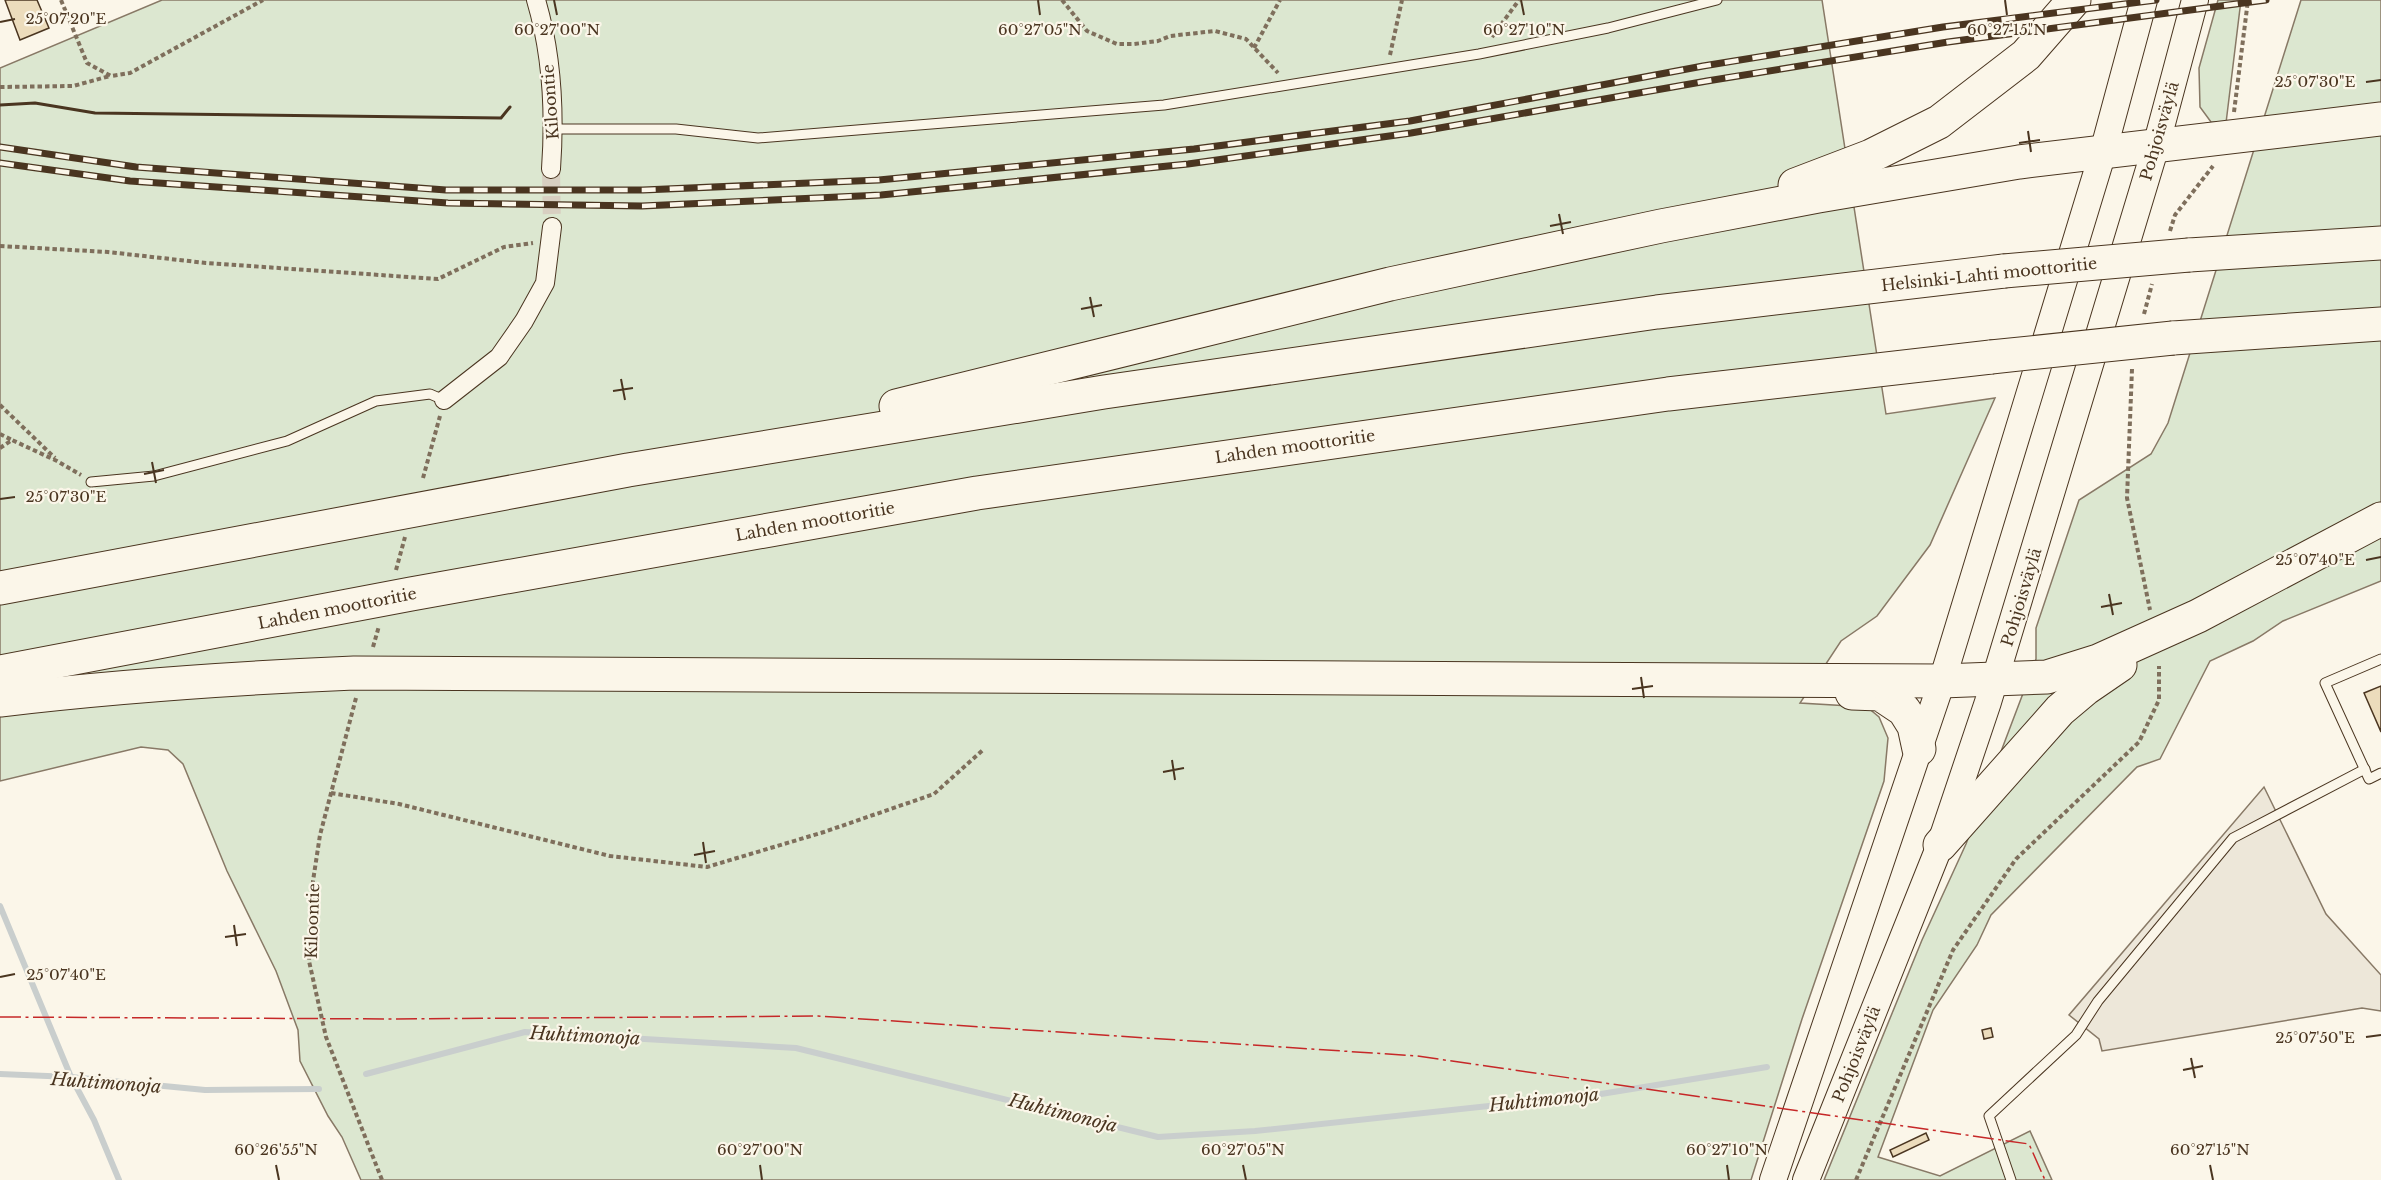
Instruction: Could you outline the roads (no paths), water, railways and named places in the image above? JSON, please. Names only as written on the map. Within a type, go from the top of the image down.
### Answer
[{"type":"highway","points":[[1661,226],[1812,180],[1871,156],[1939,122],[2026,55],[2074,0]]},
{"type":"highway","points":[[0,588],[628,470],[1390,284],[1661,226],[1818,196],[2007,164],[2381,119]]},
{"type":"highway","name":"Helsinki-Lahti moottoritie","points":[[628,470],[1104,392],[1657,312],[2004,271],[2178,246],[2381,243]]},
{"type":"highway","name":"Lahden moottoritie","points":[[0,672],[446,587],[977,493],[1635,399],[2173,338],[2381,324]]},
{"type":"highway","points":[[0,700],[85,690],[219,679],[354,673],[1942,681],[2047,677],[2098,661],[2198,616],[2381,519]]},
{"type":"highway","points":[[1940,845],[2060,710],[2085,688],[2198,616]]},
{"type":"highway","points":[[1810,680],[1842,692],[1880,694],[1904,710],[1914,726],[1919,749]]},
{"type":"main road","points":[[1773,1180],[1942,681],[2013,454],[2103,152],[2144,0]]},
{"type":"main road","name":"Pohjoisväylä","points":[[1806,1180],[1940,845],[1995,680],[2156,146],[2195,0]]},
{"type":"street","name":"Kiloontie","points":[[536,0],[542,22],[554,129],[551,170]]},
{"type":"street","points":[[444,400],[499,357],[524,321],[545,283],[551,234]]},
{"type":"lane","points":[[554,129],[676,129],[758,138],[1164,105],[1479,54],[1608,28],[1717,0]]},
{"type":"lane","points":[[91,482],[154,476],[286,441],[376,400],[430,394],[444,400]]},
{"type":"lane","points":[[2381,659],[2325,683],[2369,778],[2381,774]]},
{"type":"lane","points":[[2011,1180],[1989,1116],[2076,1035],[2098,1001],[2233,838],[2365,769]]},
{"type":"waterway","points":[[0,906],[71,1077],[94,1120],[119,1180]]},
{"type":"waterway","name":"Huhtimonoja","points":[[366,1074],[525,1032],[796,1048],[1158,1137],[1255,1131],[1601,1094],[1767,1067]]},
{"type":"waterway","name":"Huhtimonoja","points":[[0,1074],[71,1077],[205,1090],[319,1089]]},
{"type":"tunnel","points":[[551,169],[552,227]]},
{"type":"railway","points":[[0,147],[136,167],[446,190],[643,190],[879,180],[1194,149],[1410,121],[1703,66],[1943,27],[2156,0]]},
{"type":"railway","points":[[0,163],[130,181],[448,203],[642,206],[881,195],[1188,164],[1411,133],[1707,81],[1948,42],[2266,0]]}]
